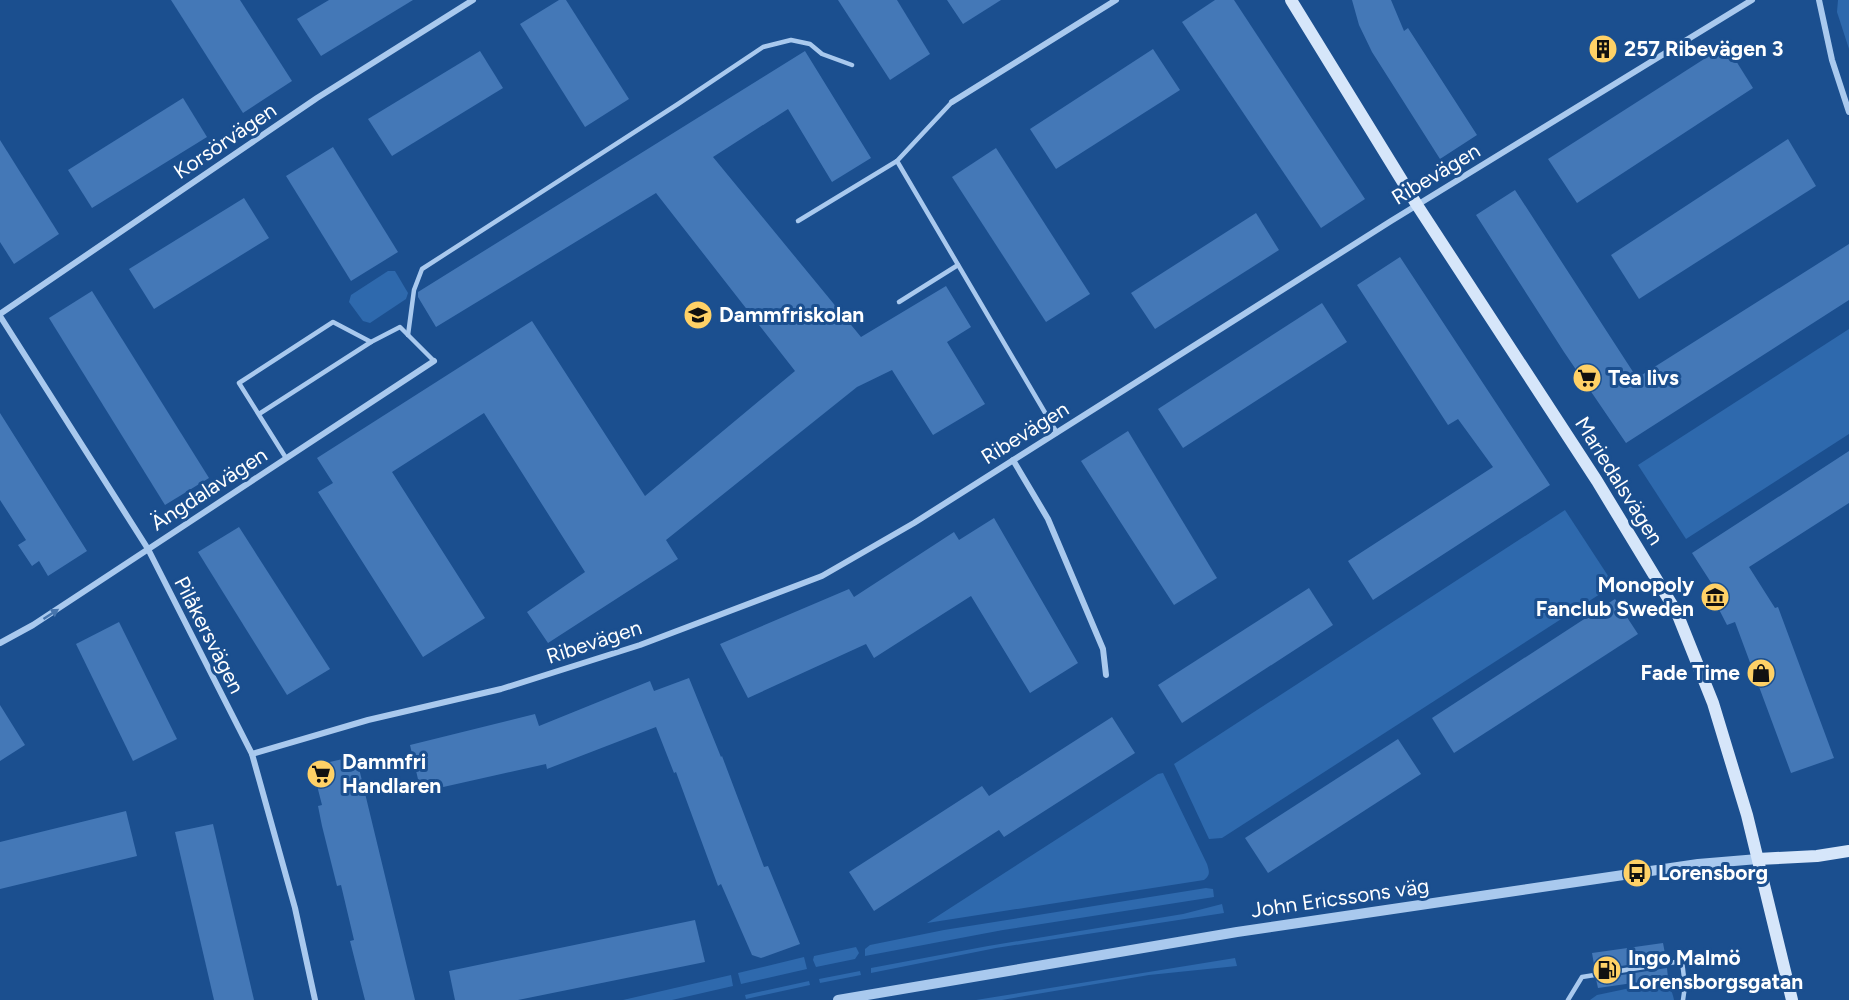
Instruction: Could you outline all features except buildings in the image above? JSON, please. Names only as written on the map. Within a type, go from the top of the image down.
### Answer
[{"type":"main road","name":"Mariedalsvägen","points":[[1292,0],[1417,205],[1597,481],[1677,614],[1713,703],[1747,815],[1792,1000]]},
{"type":"main road","name":"John Ericssons väg","points":[[1758,859],[1817,856],[1849,851]]},
{"type":"street","name":"Korsörvägen","points":[[0,315],[317,98],[473,0]]},
{"type":"street","points":[[952,102],[1116,0]]},
{"type":"street","name":"Ribevägen","points":[[252,754],[368,720],[492,691],[640,645],[822,576],[914,523],[1417,205],[1752,0]]},
{"type":"street","points":[[1819,0],[1832,60],[1849,112]]},
{"type":"street","name":"Pilåkersvägen","points":[[0,315],[148,549],[252,754],[295,908],[315,1000]]},
{"type":"street","name":"Ängdalavägen","points":[[0,643],[33,625],[434,361]]},
{"type":"street","points":[[1013,460],[1052,530],[1103,649],[1106,675]]},
{"type":"street","name":"John Ericssons väg","points":[[838,1000],[1237,932],[1698,864],[1758,859]]},
{"type":"lane","points":[[408,335],[414,290],[422,269],[763,47],[791,40],[810,44],[822,54],[852,65]]},
{"type":"lane","points":[[798,221],[897,161],[952,102]]},
{"type":"lane","points":[[897,161],[1057,433]]},
{"type":"lane","points":[[899,302],[958,265]]},
{"type":"lane","points":[[286,458],[239,383],[333,322],[371,342]]},
{"type":"lane","points":[[259,414],[371,342],[399,327],[434,361]]},
{"type":"lane","points":[[1568,1000],[1582,977],[1682,961],[1685,986],[1683,1000]]},
{"type":"shaded area","points":[[1838,0],[1849,0],[1849,49],[1837,12]]},
{"type":"shaded area","points":[[388,271],[395,271],[408,293],[406,299],[370,323],[363,321],[349,302],[351,295]]},
{"type":"shaded area","points":[[1849,329],[1849,434],[1686,539],[1638,465]]},
{"type":"shaded area","points":[[1565,510],[1614,585],[1222,838],[1209,839],[1174,764]]},
{"type":"shaded area","points":[[1163,773],[1207,864],[1209,875],[1204,880],[927,923],[1158,774]]},
{"type":"shaded area","points":[[1206,888],[1213,889],[1214,897],[1003,930],[865,956],[865,949],[870,945],[944,930]]},
{"type":"shaded area","points":[[1222,904],[1224,913],[996,948],[871,973],[871,968],[1183,914]]},
{"type":"shaded area","points":[[856,947],[859,953],[855,959],[816,967],[813,960],[814,956]]},
{"type":"shaded area","points":[[804,957],[807,969],[741,984],[738,973]]},
{"type":"shaded area","points":[[1235,958],[1237,966],[1149,975],[1002,1000],[976,1000]]},
{"type":"shaded area","points":[[860,971],[861,975],[820,983],[819,979]]},
{"type":"shaded area","points":[[731,975],[733,986],[672,1000],[623,1000]]},
{"type":"shaded area","points":[[809,981],[810,985],[746,999],[745,995]]},
{"type":"shaded area","points":[[1659,982],[1670,988],[1674,1000],[1590,1000],[1597,995]]},
{"type":"place","name":"257 Ribevägen 3","points":[[1603,49]]},
{"type":"place","name":"Dammfriskolan","points":[[698,315]]},
{"type":"place","name":"Tea livs","points":[[1587,378]]},
{"type":"place","name":"Monopoly Fanclub Sweden","points":[[1715,597]]},
{"type":"place","name":"Fade Time","points":[[1761,673]]},
{"type":"place","name":"Dammfri Handlaren","points":[[321,774]]},
{"type":"place","name":"Lorensborg","points":[[1637,873]]},
{"type":"place","name":"Ingo Malmö Lorensborgsgatan","points":[[1607,970]]}]
